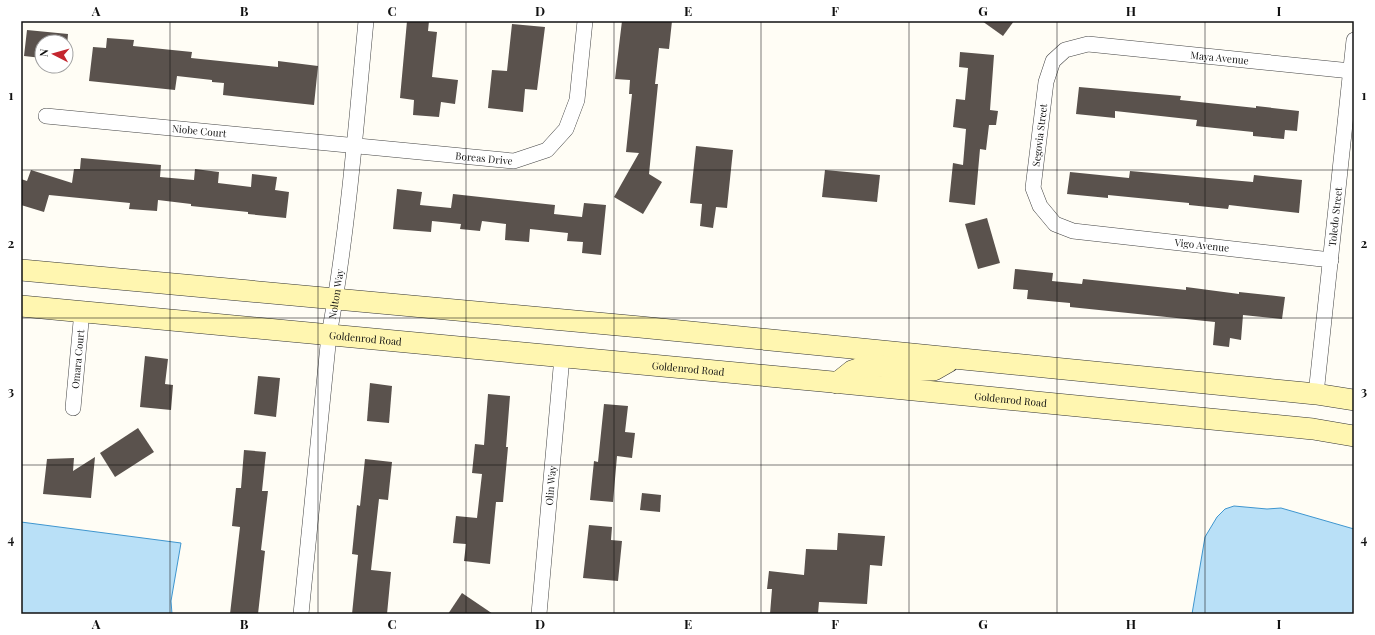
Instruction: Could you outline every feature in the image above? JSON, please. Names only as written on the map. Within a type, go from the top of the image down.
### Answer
[{"type":"main road","points":[[21,270],[954,358],[1316,394],[1354,400]]},
{"type":"main road","name":"Goldenrod Road","points":[[21,306],[837,382],[1313,429],[1354,436]]},
{"type":"main road","points":[[837,382],[852,371],[870,364],[914,370],[934,370],[954,358]]},
{"type":"street","name":"Nolton Way","points":[[301,614],[329,335],[335,300],[354,146],[366,21]]},
{"type":"street","name":"Boreas Drive","points":[[354,146],[514,161],[547,150],[566,129],[577,100],[585,21]]},
{"type":"street","name":"Toledo Street","points":[[1316,394],[1332,260],[1354,40]]},
{"type":"street","name":"Maya Avenue","points":[[1088,44],[1351,71]]},
{"type":"street","name":"Segovia Street","points":[[1073,231],[1055,224],[1040,206],[1033,188],[1046,82],[1053,61],[1065,50],[1088,44]]},
{"type":"street","name":"Niobe Court","points":[[46,116],[354,146]]},
{"type":"street","name":"Vigo Avenue","points":[[1073,231],[1332,260]]},
{"type":"street","name":"Omara Court","points":[[73,408],[82,311]]},
{"type":"street","name":"Olin Way","points":[[539,614],[562,357]]},
{"type":"water","points":[[1234,506],[1267,509],[1281,508],[1354,529],[1354,614],[1192,614],[1205,537],[1217,517],[1225,509]]},
{"type":"water","points":[[21,522],[181,543],[171,601],[172,614],[21,614]]},
{"type":"building","points":[[407,21],[429,21],[428,31],[437,32],[432,77],[458,80],[455,104],[441,102],[439,117],[413,115],[414,100],[400,98]]},
{"type":"building","points":[[622,21],[672,21],[669,49],[659,48],[655,84],[658,84],[649,174],[662,182],[643,214],[614,197],[639,153],[626,152],[632,94],[629,94],[630,80],[615,79]]},
{"type":"building","points":[[982,21],[1014,21],[1003,36]]},
{"type":"building","points":[[512,24],[545,27],[537,90],[525,89],[523,112],[488,108],[492,70],[507,71]]},
{"type":"building","points":[[27,30],[68,34],[34,34],[34,57],[24,56]]},
{"type":"building","points":[[107,38],[134,40],[133,46],[192,52],[191,58],[278,67],[278,61],[318,66],[314,105],[223,95],[224,83],[177,76],[175,90],[89,81],[93,47],[106,48]]},
{"type":"building","points":[[960,52],[994,55],[990,110],[998,111],[996,125],[989,125],[986,150],[980,149],[975,205],[949,202],[953,163],[963,165],[966,129],[953,127],[956,99],[965,100],[968,68],[959,67]]},
{"type":"building","points":[[1079,87],[1181,96],[1180,100],[1299,111],[1297,131],[1285,130],[1284,139],[1253,136],[1253,132],[1196,126],[1197,120],[1115,111],[1115,118],[1076,114]]},
{"type":"building","points":[[696,146],[733,150],[727,208],[716,207],[713,228],[700,226],[702,204],[690,203]]},
{"type":"building","points":[[81,158],[161,165],[160,177],[194,180],[195,169],[219,172],[218,183],[251,187],[252,174],[277,177],[275,190],[289,192],[286,218],[191,206],[191,204],[158,200],[157,211],[129,209],[130,203],[49,195],[44,212],[21,205],[21,179],[27,181],[31,170],[72,183],[74,169],[80,169]]},
{"type":"building","points":[[825,170],[880,175],[877,202],[822,197]]},
{"type":"building","points":[[1130,171],[1253,182],[1254,175],[1302,180],[1299,213],[1229,205],[1228,209],[1189,205],[1189,203],[1108,195],[1108,198],[1067,194],[1070,172],[1129,178]]},
{"type":"building","points":[[397,189],[422,192],[420,205],[451,208],[453,194],[555,205],[554,214],[582,217],[584,203],[606,205],[601,255],[582,253],[583,242],[567,241],[568,233],[530,229],[529,242],[505,240],[506,224],[482,221],[480,231],[460,229],[461,224],[432,221],[431,232],[393,229]]},
{"type":"building","points":[[987,218],[1000,263],[978,269],[965,224]]},
{"type":"building","points":[[1015,269],[1053,273],[1052,281],[1082,284],[1083,279],[1186,290],[1186,287],[1239,294],[1239,292],[1285,297],[1282,319],[1243,315],[1241,340],[1230,338],[1229,347],[1213,345],[1215,322],[1070,307],[1070,303],[1027,299],[1028,290],[1013,289]]},
{"type":"building","points":[[145,356],[168,359],[165,384],[173,385],[171,410],[140,407]]},
{"type":"building","points":[[258,376],[280,378],[276,417],[254,414]]},
{"type":"building","points":[[370,383],[392,386],[389,423],[367,421]]},
{"type":"building","points":[[488,394],[510,396],[506,447],[508,447],[503,502],[496,502],[490,564],[464,561],[466,544],[453,543],[456,516],[477,518],[482,474],[472,473],[475,444],[484,445]]},
{"type":"building","points":[[604,404],[628,406],[625,432],[635,433],[632,458],[617,456],[613,502],[590,500],[594,461],[598,462]]},
{"type":"building","points":[[138,428],[154,452],[115,477],[100,453]]},
{"type":"building","points":[[244,450],[266,452],[262,491],[268,491],[261,550],[265,551],[258,614],[230,614],[240,527],[232,526],[236,488],[241,488]]},
{"type":"building","points":[[95,457],[91,498],[43,494],[47,459],[74,458],[73,471]]},
{"type":"building","points":[[365,459],[392,462],[388,500],[379,499],[371,570],[391,572],[387,614],[352,614],[358,555],[352,554],[357,505],[360,506]]},
{"type":"building","points":[[642,493],[661,495],[660,512],[640,510]]},
{"type":"building","points":[[589,525],[612,527],[611,540],[622,541],[618,581],[583,578]]},
{"type":"building","points":[[838,533],[885,536],[882,566],[870,565],[867,604],[819,602],[818,614],[770,614],[772,589],[767,589],[769,571],[804,575],[806,549],[837,550]]},
{"type":"building","points":[[462,593],[493,614],[448,614]]}]
